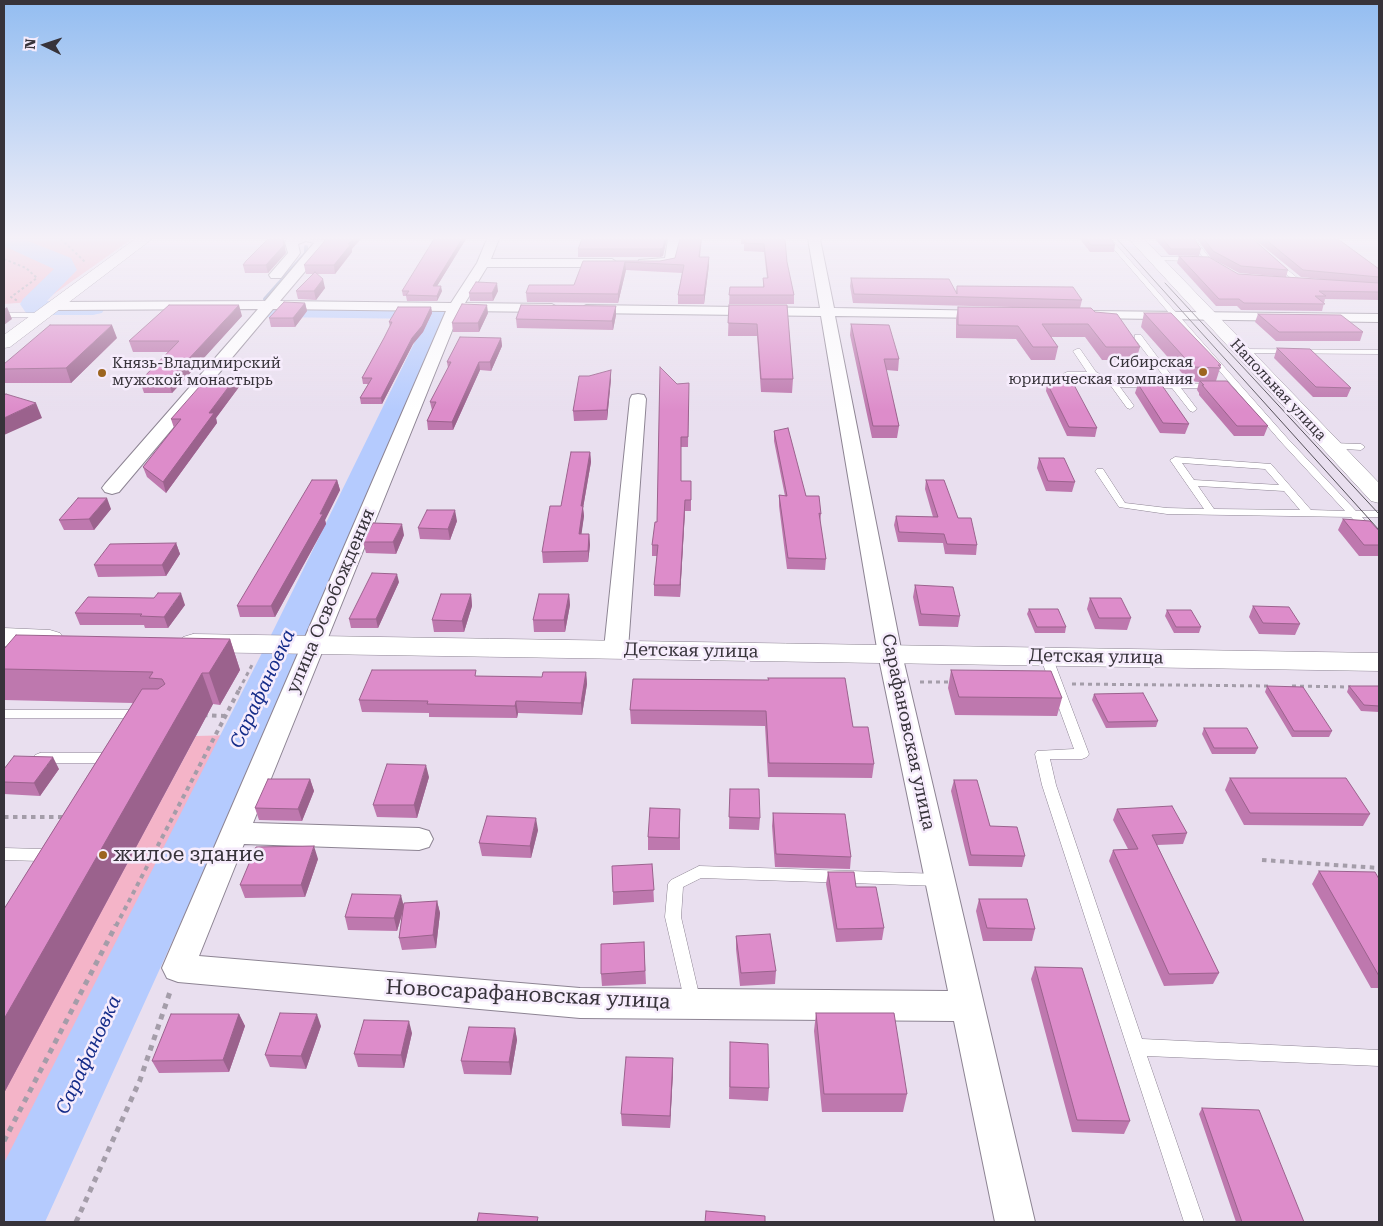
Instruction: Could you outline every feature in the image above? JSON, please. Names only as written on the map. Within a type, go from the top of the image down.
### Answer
[{"type":"street","points":[[4,343],[66,296]]},
{"type":"street","points":[[47,310],[235,296]]},
{"type":"street","points":[[112,488],[263,296]]},
{"type":"street","points":[[297,296],[455,307],[997,314]]},
{"type":"street","name":"улица Освобождения","points":[[178,968],[312,645],[455,307],[462,296]]},
{"type":"street","name":"Сарафановская улица","points":[[825,296],[893,668],[1014,1222]]},
{"type":"street","name":"Напольная улица","points":[[1190,296],[1379,496]]},
{"type":"street","points":[[1077,315],[1379,318]]},
{"type":"street","points":[[616,649],[638,399]]},
{"type":"street","points":[[11,642],[79,640]]},
{"type":"street","name":"Детская улица","points":[[166,642],[616,649],[893,668],[1046,656],[1379,662]]},
{"type":"street","points":[[234,833],[419,839]]},
{"type":"street","name":"Новосарафановская улица","points":[[178,968],[580,1003],[968,1006]]},
{"type":"lane","points":[[1159,296],[1177,317],[1229,386],[1285,441],[1367,528]]},
{"type":"lane","points":[[4,315],[19,315],[47,310]]},
{"type":"lane","points":[[1138,337],[1193,409]]},
{"type":"lane","points":[[1077,351],[1093,374]]},
{"type":"lane","points":[[1242,351],[1379,352]]},
{"type":"lane","points":[[1306,351],[1320,364]]},
{"type":"lane","points":[[1067,374],[1093,374],[1114,384],[1229,386]]},
{"type":"lane","points":[[1114,384],[1130,406]]},
{"type":"lane","points":[[1331,446],[1361,447]]},
{"type":"lane","points":[[1211,512],[1174,460],[1268,466],[1308,513]]},
{"type":"lane","points":[[1100,471],[1122,505],[1167,511],[1379,514]]},
{"type":"lane","points":[[1191,484],[1286,488]]},
{"type":"lane","points":[[1046,656],[1082,754],[1042,754],[1048,785],[1194,1222]]},
{"type":"lane","points":[[4,714],[154,715]]},
{"type":"lane","points":[[120,729],[129,714]]},
{"type":"lane","points":[[92,773],[111,743]]},
{"type":"lane","points":[[30,758],[102,758]]},
{"type":"lane","points":[[30,872],[64,818]]},
{"type":"lane","points":[[4,854],[41,855]]},
{"type":"lane","points":[[693,1004],[673,917],[676,884],[699,872],[940,880]]},
{"type":"lane","points":[[1136,1047],[1379,1058]]},
{"type":"path","points":[[12,296],[21,303],[19,315]]},
{"type":"path","points":[[4,1141],[224,716],[269,645]]},
{"type":"path","points":[[893,668],[956,682]]},
{"type":"path","points":[[1055,684],[1280,686]]},
{"type":"path","points":[[1290,686],[1359,687]]},
{"type":"path","points":[[197,715],[224,716]]},
{"type":"path","points":[[4,817],[64,818]]},
{"type":"path","points":[[1262,860],[1379,868]]},
{"type":"path","points":[[76,1222],[140,1080],[178,968]]},
{"type":"shaded area","points":[[4,296],[51,296],[44,301],[4,304]]},
{"type":"shaded area","points":[[233,735],[4,1222],[4,1092],[196,736]]},
{"type":"building","points":[[938,296],[1079,296],[1082,300]]},
{"type":"building","points":[[1216,296],[1315,296],[1325,304],[1244,303],[1239,299],[1219,299]]},
{"type":"building","points":[[284,302],[305,303],[293,318],[269,318]]},
{"type":"building","points":[[462,304],[487,305],[478,323],[452,323]]},
{"type":"building","points":[[169,305],[239,305],[168,381],[140,381],[179,341],[129,341]]},
{"type":"building","points":[[521,305],[616,306],[612,321],[516,319]]},
{"type":"building","points":[[729,305],[787,305],[793,379],[761,379],[757,324],[728,323]]},
{"type":"building","points":[[398,307],[431,307],[422,326],[412,338],[381,398],[360,398],[372,378],[362,378],[384,338],[392,322],[389,322]]},
{"type":"building","points":[[958,307],[1091,308],[1095,312],[1117,314],[1140,347],[1106,347],[1088,324],[1042,324],[1058,347],[1033,347],[1018,326],[958,325]]},
{"type":"building","points":[[1144,313],[1171,313],[1221,365],[1218,365],[1221,368],[1193,367]]},
{"type":"building","points":[[1258,314],[1341,315],[1363,332],[1279,332]]},
{"type":"building","points":[[851,324],[889,325],[899,359],[884,359],[899,426],[873,426]]},
{"type":"building","points":[[50,325],[112,325],[66,368],[4,369],[4,364]]},
{"type":"building","points":[[460,337],[501,338],[490,362],[479,362],[452,422],[427,421],[436,402],[430,402],[451,362],[447,362]]},
{"type":"building","points":[[1277,348],[1310,349],[1351,388],[1316,387]]},
{"type":"building","points":[[660,367],[677,384],[689,383],[688,437],[681,437],[681,481],[691,481],[691,500],[685,500],[680,585],[654,585],[658,545],[652,545],[655,522],[657,522]]},
{"type":"building","points":[[611,370],[607,410],[573,411],[579,376],[589,376]]},
{"type":"building","points":[[236,377],[209,413],[214,413],[163,482],[143,467],[181,419],[171,419],[207,378]]},
{"type":"building","points":[[1200,381],[1227,381],[1268,426],[1237,426]]},
{"type":"building","points":[[1047,383],[1073,383],[1097,428],[1069,427]]},
{"type":"building","points":[[1138,384],[1161,384],[1189,424],[1163,423]]},
{"type":"building","points":[[4,395],[36,403],[4,418]]},
{"type":"building","points":[[788,428],[806,496],[819,496],[821,514],[819,513],[826,559],[788,558],[779,495],[787,496],[774,431]]},
{"type":"building","points":[[571,452],[590,452],[581,506],[583,506],[579,534],[589,534],[588,551],[542,552],[550,506],[561,506]]},
{"type":"building","points":[[1039,458],[1064,458],[1075,482],[1048,481]]},
{"type":"building","points":[[312,480],[337,480],[320,514],[323,514],[271,606],[237,606]]},
{"type":"building","points":[[926,480],[944,480],[958,518],[971,518],[977,545],[947,544],[944,534],[899,532],[896,516],[938,517]]},
{"type":"building","points":[[78,498],[107,498],[89,519],[59,520]]},
{"type":"building","points":[[427,510],[455,510],[448,529],[418,528]]},
{"type":"building","points":[[1343,519],[1370,521],[1379,531],[1379,545],[1364,545]]},
{"type":"building","points":[[373,523],[402,524],[393,542],[363,542]]},
{"type":"building","points":[[176,543],[162,565],[94,565],[110,544]]},
{"type":"building","points":[[372,573],[397,574],[376,619],[349,619]]},
{"type":"building","points":[[915,585],[953,587],[960,616],[921,614]]},
{"type":"building","points":[[158,593],[181,593],[164,617],[140,616],[142,614],[75,613],[88,597],[154,598]]},
{"type":"building","points":[[441,594],[471,594],[462,621],[432,620]]},
{"type":"building","points":[[539,594],[569,594],[564,620],[533,620]]},
{"type":"building","points":[[1090,598],[1121,598],[1131,618],[1099,618]]},
{"type":"building","points":[[1253,606],[1289,607],[1300,624],[1263,623]]},
{"type":"building","points":[[1029,609],[1058,609],[1066,627],[1037,627]]},
{"type":"building","points":[[1167,610],[1191,610],[1201,627],[1176,627]]},
{"type":"building","points":[[16,635],[230,639],[209,673],[202,673],[4,1019],[4,909],[142,689],[158,689],[165,684],[162,679],[149,678],[153,672],[4,669],[4,649]]},
{"type":"building","points":[[372,670],[476,670],[475,676],[542,677],[543,672],[586,672],[581,703],[516,701],[515,706],[427,704],[428,701],[359,700]]},
{"type":"building","points":[[951,670],[1051,671],[1062,698],[959,697]]},
{"type":"building","points":[[768,678],[845,678],[853,727],[868,727],[874,764],[769,763],[766,711],[630,710],[633,679],[769,680]]},
{"type":"building","points":[[1267,686],[1303,687],[1332,731],[1294,731]]},
{"type":"building","points":[[1349,686],[1379,686],[1379,706],[1364,705]]},
{"type":"building","points":[[1143,693],[1158,721],[1108,722],[1094,694]]},
{"type":"building","points":[[1204,728],[1247,728],[1258,748],[1214,748]]},
{"type":"building","points":[[14,756],[53,757],[34,783],[4,782],[4,769]]},
{"type":"building","points":[[387,764],[426,765],[414,805],[373,805]]},
{"type":"building","points":[[1230,778],[1346,778],[1370,814],[1250,813]]},
{"type":"building","points":[[268,779],[310,779],[298,809],[255,808]]},
{"type":"building","points":[[954,780],[977,780],[990,826],[1017,827],[1025,856],[971,855]]},
{"type":"building","points":[[730,789],[759,789],[760,818],[729,817]]},
{"type":"building","points":[[1172,806],[1187,833],[1152,835],[1219,973],[1169,974],[1113,850],[1138,849],[1117,809]]},
{"type":"building","points":[[650,808],[680,809],[679,838],[648,837]]},
{"type":"building","points":[[773,813],[845,814],[851,857],[776,854]]},
{"type":"building","points":[[487,816],[536,818],[530,846],[479,843]]},
{"type":"building","points":[[314,846],[301,885],[240,885],[256,847]]},
{"type":"building","points":[[652,864],[654,890],[613,892],[612,866]]},
{"type":"building","points":[[1319,871],[1375,872],[1379,879],[1379,976]]},
{"type":"building","points":[[828,872],[854,872],[856,887],[876,887],[884,928],[837,929]]},
{"type":"building","points":[[352,894],[401,895],[394,918],[345,917]]},
{"type":"building","points":[[979,899],[1027,899],[1035,929],[987,928]]},
{"type":"building","points":[[437,901],[433,935],[399,938],[404,903]]},
{"type":"building","points":[[770,934],[776,971],[741,973],[736,936]]},
{"type":"building","points":[[644,942],[645,971],[601,974],[601,944]]},
{"type":"building","points":[[1035,967],[1082,968],[1130,1121],[1077,1120]]},
{"type":"building","points":[[280,1013],[317,1014],[301,1056],[265,1055]]},
{"type":"building","points":[[816,1013],[894,1013],[907,1094],[824,1094]]},
{"type":"building","points":[[171,1014],[239,1014],[223,1060],[152,1061]]},
{"type":"building","points":[[364,1020],[409,1021],[401,1055],[354,1054]]},
{"type":"building","points":[[469,1027],[515,1028],[509,1062],[461,1061]]},
{"type":"building","points":[[730,1042],[768,1044],[769,1088],[730,1087]]},
{"type":"building","points":[[626,1057],[673,1058],[670,1116],[621,1114]]},
{"type":"building","points":[[1202,1108],[1259,1110],[1304,1222],[1242,1222]]},
{"type":"building","points":[[706,1211],[765,1216],[765,1222],[705,1222]]},
{"type":"building","points":[[479,1213],[538,1217],[537,1222],[477,1222]]},
{"type":"waterway","name":"Сарафановка","points":[[38,296],[32,304],[35,308],[93,308]]},
{"type":"waterway","name":"Сарафановка","points":[[10,1222],[294,629],[442,312],[269,310]]},
{"type":"tram line","points":[[1169,296],[1379,530]]},
{"type":"tram line","points":[[1177,296],[1379,514]]},
{"type":"place","name":"Сибирская юридическая компания","points":[[1203,372]]},
{"type":"place","name":"Князь-Владимирский мужской монастырь","points":[[102,373]]},
{"type":"place","name":"жилое здание","points":[[103,855]]}]
